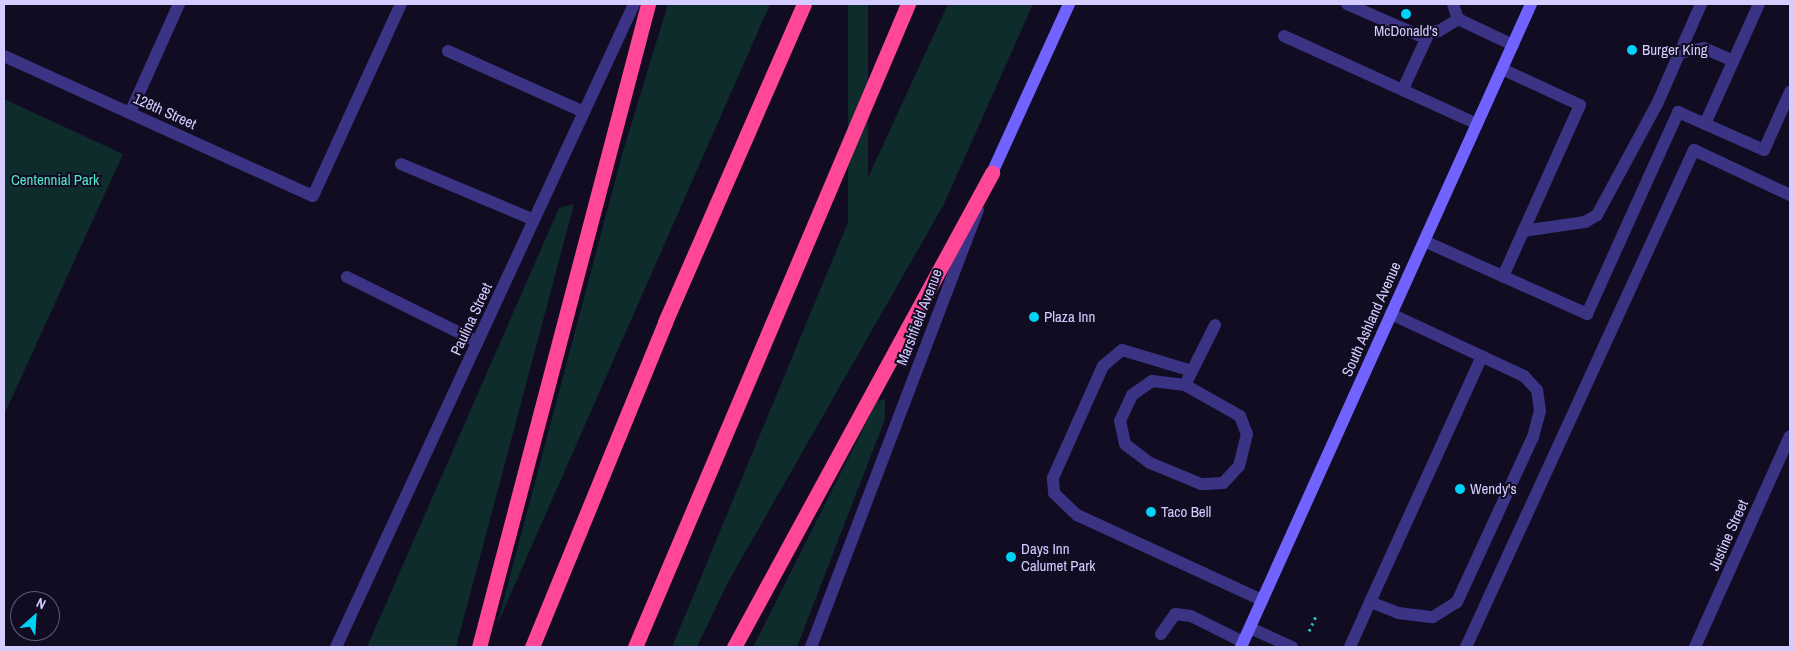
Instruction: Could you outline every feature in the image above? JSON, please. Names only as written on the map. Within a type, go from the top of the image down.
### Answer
[{"type":"highway","points":[[479,647],[648,4]]},
{"type":"highway","points":[[532,647],[665,322],[804,4]]},
{"type":"highway","points":[[635,647],[908,4]]},
{"type":"highway","points":[[734,647],[992,173]]},
{"type":"main road","name":"Marshfield Avenue","points":[[992,173],[1069,4]]},
{"type":"main road","name":"South Ashland Avenue","points":[[1242,644],[1531,4]]},
{"type":"street","points":[[130,113],[179,4]]},
{"type":"street","name":"128th Street","points":[[4,56],[313,196],[400,4]]},
{"type":"street","name":"Paulina Street","points":[[336,647],[634,4]]},
{"type":"street","points":[[1348,4],[1407,32],[1428,35],[1458,19]]},
{"type":"street","points":[[1453,4],[1458,19],[1513,45]]},
{"type":"street","points":[[1523,231],[1585,222],[1597,215],[1679,53],[1701,4]]},
{"type":"street","points":[[1705,124],[1759,4]]},
{"type":"street","points":[[1403,89],[1428,35]]},
{"type":"street","points":[[1284,36],[1477,124]]},
{"type":"street","points":[[1679,53],[1704,48],[1733,61]]},
{"type":"street","points":[[448,51],[584,112]]},
{"type":"street","points":[[1502,69],[1580,105],[1503,276]]},
{"type":"street","points":[[1424,241],[1587,314],[1678,112],[1764,150],[1790,92]]},
{"type":"street","points":[[1466,647],[1694,150],[1790,195]]},
{"type":"street","points":[[401,164],[534,220]]},
{"type":"street","name":"Marshfield Avenue","points":[[811,647],[992,173]]},
{"type":"street","points":[[347,277],[478,342]]},
{"type":"street","points":[[1370,602],[1398,613],[1433,617],[1457,602],[1470,578],[1540,411],[1533,382],[1391,314]]},
{"type":"street","points":[[1185,386],[1215,325]]},
{"type":"street","points":[[1192,371],[1122,350],[1103,366],[1052,478],[1054,494],[1077,515],[1262,600]]},
{"type":"street","points":[[1350,647],[1482,356]]},
{"type":"street","points":[[1152,381],[1185,386],[1240,416],[1247,434],[1239,466],[1223,483],[1201,484],[1150,463],[1124,444],[1120,421],[1132,395],[1152,381]]},
{"type":"street","name":"Justine Street","points":[[1695,647],[1790,436]]},
{"type":"street","points":[[1161,634],[1175,614],[1191,616],[1242,644]]},
{"type":"street","points":[[1250,628],[1292,647]]},
{"type":"path","points":[[1309,631],[1316,616]]},
{"type":"green space","points":[[668,4],[770,4],[497,625],[623,151]]},
{"type":"green space","points":[[848,4],[868,4],[868,274],[848,274]]},
{"type":"green space","points":[[948,4],[1033,4],[944,204],[727,584],[697,647],[672,647],[854,208]]},
{"type":"green space","name":"Centennial Park","points":[[4,99],[123,154],[4,415]]},
{"type":"green space","points":[[574,204],[456,647],[367,647],[559,208]]},
{"type":"green space","points":[[885,399],[885,419],[797,647],[753,647],[877,401]]},
{"type":"place","name":"McDonald's","points":[[1406,14]]},
{"type":"place","name":"Burger King","points":[[1632,50]]},
{"type":"place","name":"Plaza Inn","points":[[1034,317]]},
{"type":"place","name":"Wendy's","points":[[1460,489]]},
{"type":"place","name":"Taco Bell","points":[[1151,512]]},
{"type":"place","name":"Days Inn Calumet Park","points":[[1011,557]]}]
